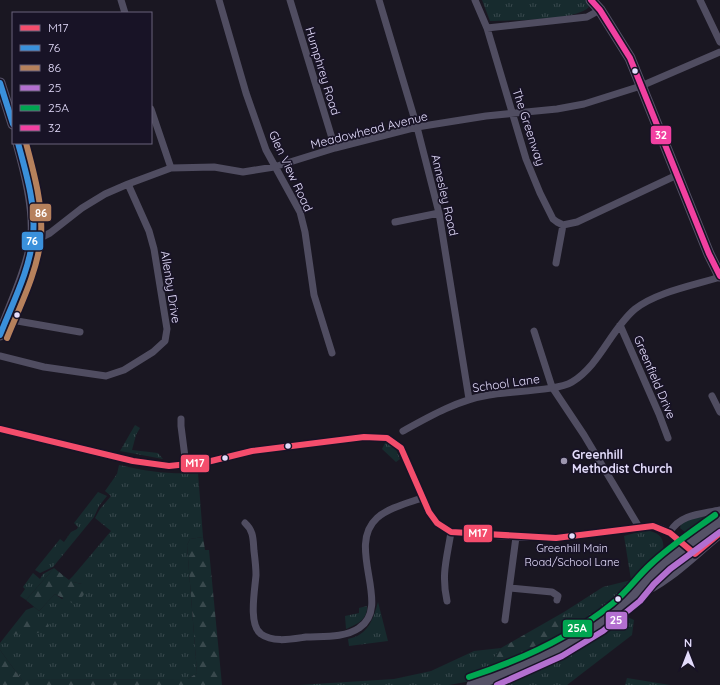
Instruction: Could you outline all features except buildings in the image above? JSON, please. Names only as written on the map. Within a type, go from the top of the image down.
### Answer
[{"type":"street","points":[[121,0],[125,12]]},
{"type":"street","name":"Glen View Road","points":[[219,0],[246,94],[266,150],[274,167],[294,198],[300,212],[305,232],[314,295],[332,353]]},
{"type":"street","name":"Humphrey Road","points":[[290,0],[334,148]]},
{"type":"street","name":"Annesley Road","points":[[379,0],[417,127],[439,213],[469,399]]},
{"type":"street","name":"The Greenway","points":[[475,0],[487,28],[526,159],[553,219],[563,225]]},
{"type":"street","points":[[534,331],[552,387],[571,383],[587,370],[620,325],[636,308],[649,300],[664,294],[720,276],[709,254],[630,58],[600,10],[591,0]]},
{"type":"street","points":[[700,0],[720,42]]},
{"type":"street","points":[[487,28],[587,18],[600,10]]},
{"type":"street","name":"Meadowhead Avenue","points":[[33,236],[44,236],[50,233],[82,208],[105,194],[171,168],[214,167],[243,172],[274,167],[334,148],[417,127],[512,113],[557,109],[584,104],[641,86],[720,52]]},
{"type":"street","points":[[0,83],[11,110]]},
{"type":"street","points":[[152,112],[171,168]]},
{"type":"street","points":[[0,335],[22,277],[33,236],[28,188],[18,144]]},
{"type":"street","points":[[556,263],[563,225],[578,222],[677,175]]},
{"type":"street","name":"Allenby Drive","points":[[0,356],[44,367],[106,376],[114,374],[130,366],[152,352],[164,341],[167,336],[167,329],[154,249],[149,231],[128,184]]},
{"type":"street","points":[[395,222],[439,213]]},
{"type":"street","points":[[6,319],[80,332]]},
{"type":"street","name":"Greenfield Drive","points":[[620,325],[668,438]]},
{"type":"street","name":"School Lane","points":[[402,431],[442,410],[469,399],[488,395],[552,387],[592,448],[639,527]]},
{"type":"street","points":[[712,396],[720,412]]},
{"type":"street","points":[[181,419],[186,465]]},
{"type":"street","points":[[1,430],[154,465],[186,465],[252,451],[335,440],[380,437],[392,440],[401,448],[411,468],[428,512],[436,523],[451,532],[516,537],[572,537],[639,527],[662,528],[670,532],[695,554]]},
{"type":"street","points":[[245,524],[253,533],[256,574],[254,615],[257,628],[261,634],[271,638],[286,639],[344,634],[360,628],[370,615],[372,605],[365,544],[371,526],[378,517],[422,498]]},
{"type":"street","points":[[670,532],[674,525],[684,518],[720,510]]},
{"type":"street","points":[[472,685],[503,676],[550,654],[605,618],[636,594],[648,578],[686,546],[720,522]]},
{"type":"street","points":[[447,601],[443,584],[451,532]]},
{"type":"street","points":[[636,594],[654,587],[680,568],[720,534]]},
{"type":"street","points":[[505,620],[516,537]]},
{"type":"street","points":[[510,588],[552,592],[558,596],[557,600]]},
{"type":"green space","points":[[482,0],[586,0],[589,7],[582,12],[558,17],[528,20],[490,21]]},
{"type":"green space","points":[[135,425],[140,428],[136,435],[132,450],[158,453],[163,459],[120,451]]},
{"type":"green space","points":[[386,441],[396,449],[400,459],[396,462],[382,449]]},
{"type":"green space","points":[[119,465],[158,472],[198,473],[203,537],[190,539],[187,545],[197,673],[188,679],[22,680],[0,650],[0,643],[26,610],[34,607],[39,611],[55,594],[62,599],[82,584],[73,582],[73,576],[111,531],[95,518],[100,509],[111,496],[105,491],[117,474]]},
{"type":"green space","points":[[98,492],[107,496],[99,506],[94,517],[53,567],[40,573],[35,570],[60,539],[64,542],[71,532],[77,529],[78,527],[74,523]]},
{"type":"green space","points":[[720,513],[693,532],[685,532],[680,528],[682,521]]},
{"type":"green space","points":[[646,530],[660,536],[663,542],[663,551],[612,600],[568,636],[568,625],[564,612],[603,587],[631,580],[624,536]]},
{"type":"green space","points":[[203,537],[205,550],[209,550],[222,685],[0,685],[0,650],[22,680],[188,679],[197,673],[187,545],[190,539]]},
{"type":"green space","points":[[54,568],[26,600],[20,596],[25,589],[23,587],[33,573],[40,579],[43,574]]},
{"type":"green space","points":[[54,568],[69,580],[73,576],[73,582],[82,584],[86,589],[83,596],[74,604],[55,594],[39,611],[26,600]]},
{"type":"green space","points":[[378,602],[388,641],[349,646],[348,639],[360,634],[369,626]]},
{"type":"green space","points":[[367,606],[366,615],[364,618],[354,626],[346,629],[345,616],[359,613],[359,608]]},
{"type":"green space","points":[[564,612],[568,625],[568,636],[546,650],[504,669],[497,665],[493,659],[501,648]]},
{"type":"green space","points":[[616,615],[623,615],[634,620],[632,635],[567,685],[486,685]]},
{"type":"green space","points":[[27,620],[47,622],[49,626],[37,633],[26,635],[11,634]]},
{"type":"green space","points":[[501,648],[493,659],[504,669],[471,681],[449,685],[299,685],[394,679],[431,671],[474,651]]},
{"type":"green space","points":[[627,678],[670,685],[625,685]]},
{"type":"transit line","name":"32","points":[[591,0],[600,10],[630,58],[709,254],[720,276]]},
{"type":"transit line","name":"76","points":[[0,83],[12,121]]},
{"type":"transit line","name":"76","points":[[0,335],[24,274],[33,236],[34,224],[32,201],[18,144]]},
{"type":"transit line","name":"86","points":[[7,338],[23,301],[32,275],[41,236],[41,213],[35,177],[26,144]]},
{"type":"transit line","name":"M17","points":[[0,429],[133,461],[169,466],[207,462],[252,451],[364,437],[387,438],[401,448],[429,512],[437,523],[451,532],[556,538],[653,526],[670,533],[695,554],[720,533]]},
{"type":"transit line","name":"25A","points":[[469,677],[544,647],[562,638],[596,616],[612,604],[666,551],[715,515]]},
{"type":"transit line","name":"25","points":[[497,685],[562,656],[603,631],[640,601],[654,584],[670,569],[720,532]]},
{"type":"place","name":"Greenhill Methodist Church","points":[[564,461]]},
{"type":"place","name":"Greenhill Main Road/School Lane","points":[[572,536]]}]
